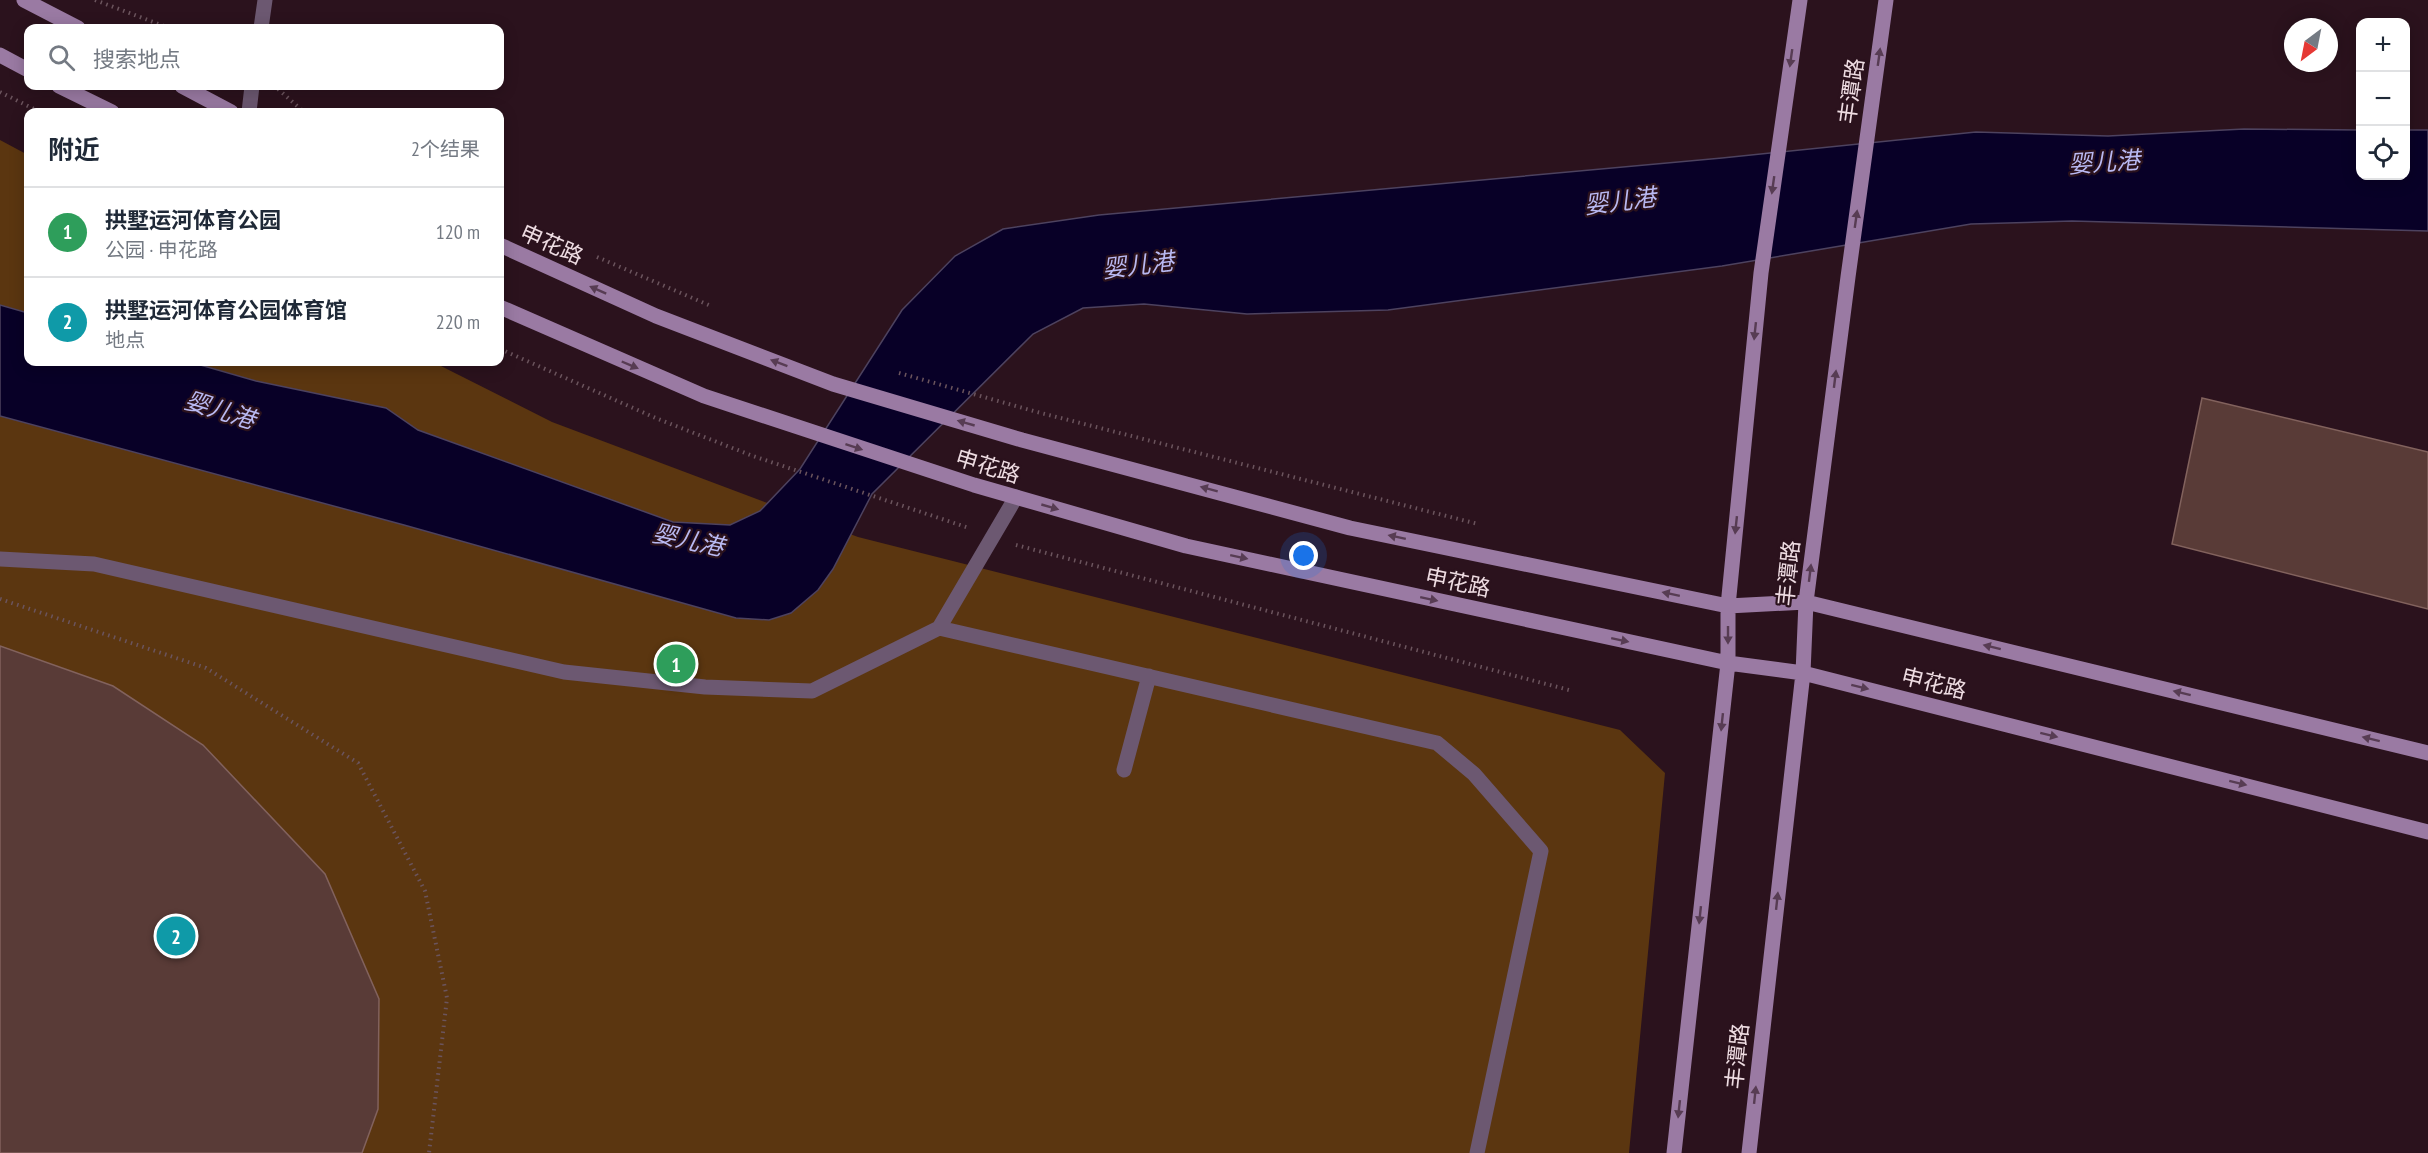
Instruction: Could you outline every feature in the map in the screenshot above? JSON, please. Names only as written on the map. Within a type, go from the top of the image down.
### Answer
[{"type":"main road","points":[[24,0],[70,24]]},
{"type":"main road","points":[[1674,1153],[1728,663],[1728,606],[1761,273],[1800,0]]},
{"type":"main road","name":"丰潭路","points":[[1749,1153],[1803,673],[1806,602],[1886,0]]},
{"type":"main road","points":[[0,55],[24,68]]},
{"type":"main road","points":[[67,90],[104,108]]},
{"type":"main road","points":[[190,90],[223,108]]},
{"type":"main road","name":"申花路","points":[[504,247],[656,316],[833,384],[1022,440],[1350,528],[1728,606],[1806,602],[2428,753]]},
{"type":"main road","name":"申花路","points":[[504,309],[704,396],[798,429],[974,485],[1186,546],[1728,663],[1803,673],[2428,832]]},
{"type":"street","points":[[262,24],[265,0]]},
{"type":"street","points":[[249,108],[252,90]]},
{"type":"street","points":[[0,559],[94,564],[564,672],[705,687],[812,691],[939,628],[1016,497]]},
{"type":"street","points":[[939,628],[1437,743],[1474,774],[1541,851],[1477,1153]]},
{"type":"street","points":[[1124,770],[1149,676]]},
{"type":"path","points":[[94,0],[158,24]]},
{"type":"path","points":[[279,90],[299,108]]},
{"type":"path","points":[[0,92],[32,108]]},
{"type":"path","points":[[586,252],[716,308]]},
{"type":"path","points":[[504,351],[658,419],[753,456],[1021,547],[1569,690]]},
{"type":"path","points":[[891,371],[1037,412],[1478,525]]},
{"type":"path","points":[[0,599],[206,668],[358,763],[424,891],[447,998],[429,1153]]},
{"type":"shaded area","points":[[0,140],[24,153],[24,366],[441,366],[552,422],[858,537],[1620,730],[1665,773],[1629,1153],[0,1153]]},
{"type":"water","name":"婴儿港","points":[[2244,129],[2356,130],[2356,180],[2410,180],[2410,130],[2428,130],[2428,231],[2072,221],[1971,224],[1722,266],[1388,310],[1247,314],[1144,304],[1083,308],[1033,334],[872,494],[833,569],[818,590],[791,613],[769,620],[736,618],[404,525],[0,416],[0,305],[24,312],[24,366],[204,366],[256,381],[386,408],[418,430],[673,522],[730,525],[760,511],[800,469],[902,310],[955,256],[1003,229],[1099,215],[1722,158],[1976,132],[2108,136]]},
{"type":"building","points":[[2202,398],[2428,452],[2428,609],[2172,544]]},
{"type":"building","points":[[0,646],[113,686],[203,745],[325,874],[379,999],[378,1109],[362,1153],[0,1153]]},
{"type":"place","name":"拱墅运河体育公园","points":[[676,664]]},
{"type":"place","name":"拱墅运河体育公园体育馆","points":[[176,936]]}]
